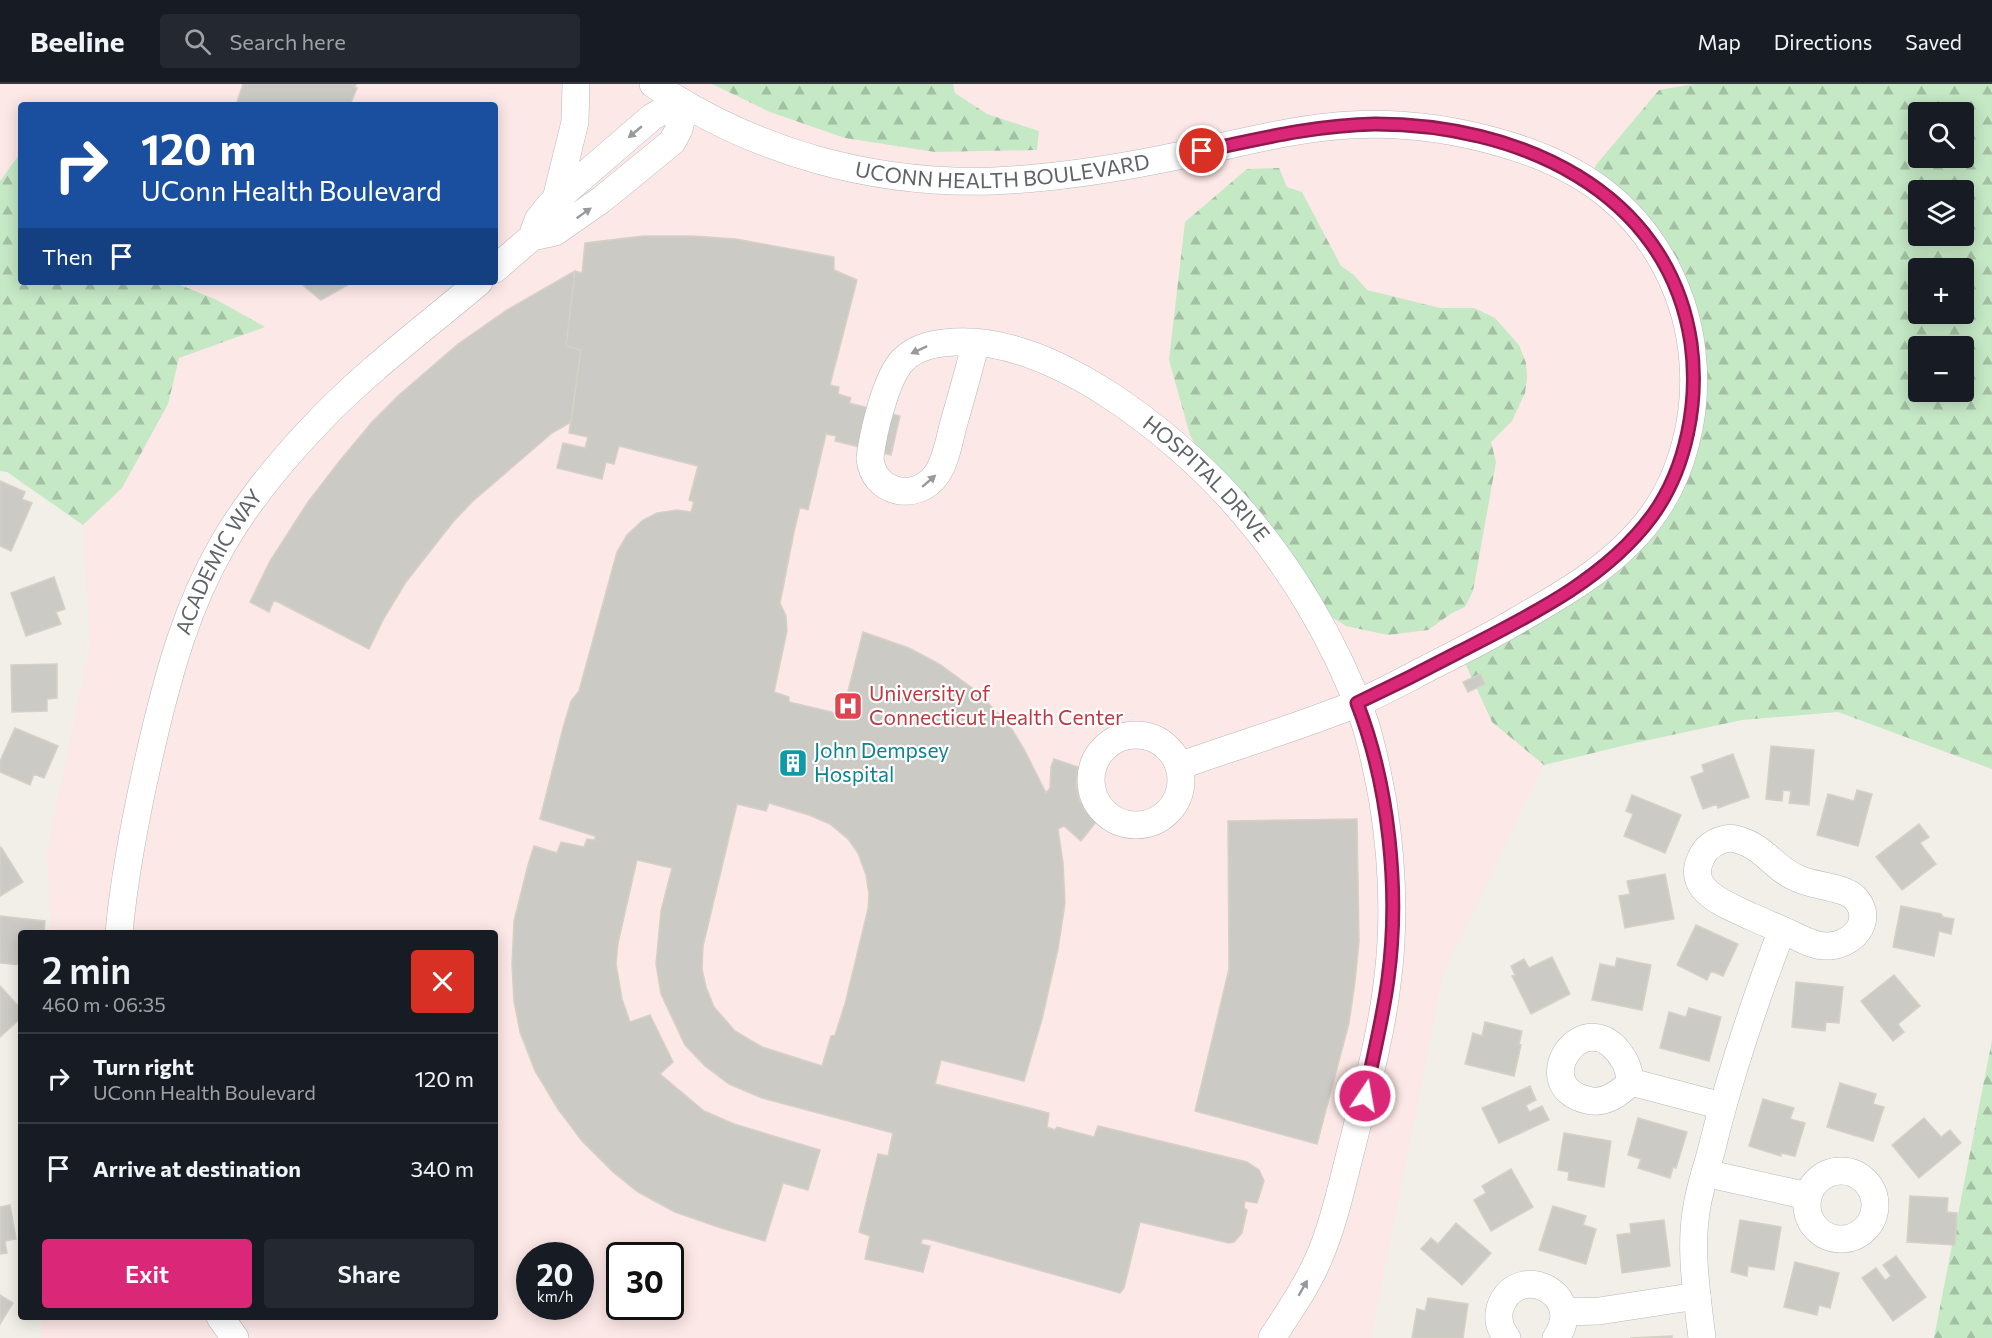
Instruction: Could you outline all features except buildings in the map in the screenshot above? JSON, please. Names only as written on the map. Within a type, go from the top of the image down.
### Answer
[{"type":"street","points":[[556,199],[575,122],[576,84]]},
{"type":"street","name":"UCONN HEALTH BOULEVARD","points":[[653,84],[686,104],[751,137],[814,160],[876,174],[937,181],[1027,179],[1096,171],[1329,127],[1377,124],[1425,127],[1481,138],[1533,153],[1577,174],[1611,198],[1640,228],[1667,270],[1677,292],[1689,333],[1694,381],[1692,405],[1682,453],[1663,499],[1646,523],[1623,549],[1575,586],[1482,640],[1357,703],[1179,766]]},
{"type":"street","points":[[498,266],[532,237],[538,220],[556,199],[652,117],[686,104]]},
{"type":"street","points":[[532,237],[550,235],[561,229],[620,186],[672,142],[680,129],[686,104]]},
{"type":"street","name":"ACADEMIC WAY","points":[[119,930],[136,818],[168,676],[191,608],[224,543],[270,478],[322,418],[476,285]]},
{"type":"street","name":"HOSPITAL DRIVE","points":[[976,342],[945,458],[935,477],[921,488],[909,492],[896,490],[880,482],[871,468],[872,446],[887,389],[899,365],[914,351],[926,346],[976,342],[1029,353],[1089,384],[1156,429],[1204,471],[1252,524],[1294,582],[1331,644],[1357,703]]},
{"type":"street","points":[[1272,1338],[1307,1281],[1325,1241],[1365,1096],[1388,978],[1392,921],[1389,849],[1376,768],[1357,703]]},
{"type":"street","points":[[1724,839],[1743,841],[1759,849],[1790,875],[1808,883],[1851,894],[1856,898],[1861,909],[1861,923],[1854,936],[1836,946],[1817,946],[1782,930],[1716,900],[1702,888],[1698,868],[1701,857],[1709,847],[1724,839]]},
{"type":"street","points":[[1702,1338],[1697,1296],[1695,1243],[1697,1206],[1722,1106],[1782,930]]},
{"type":"street","points":[[1631,1082],[1722,1106]]},
{"type":"street","points":[[1705,1173],[1808,1196]]},
{"type":"street","points":[[1507,1338],[1499,1322],[1499,1311],[1503,1300],[1517,1287],[1535,1284],[1553,1292],[1560,1300],[1564,1321],[1556,1338]]},
{"type":"street","points":[[1564,1312],[1599,1311],[1697,1296]]},
{"type":"street","points":[[222,1320],[235,1338]]},
{"type":"shaded area","name":"University of Connecticut Health Center","points":[[0,84],[1975,84],[1968,102],[1908,102],[1908,168],[1918,168],[1918,180],[1908,180],[1908,246],[1918,246],[1918,258],[1908,258],[1908,289],[1762,590],[1544,765],[1443,973],[1371,1338],[41,1338],[42,1320],[498,1320],[498,930],[51,930],[47,852],[90,646],[83,525],[0,447]]},
{"type":"green space","points":[[712,84],[953,84],[955,93],[987,114],[1039,131],[1037,150],[935,152],[845,138],[770,112]]},
{"type":"green space","points":[[1694,84],[1992,84],[1992,769],[1838,712],[1742,720],[1544,765],[1492,722],[1460,652],[1611,559],[1662,503],[1691,426],[1679,284],[1589,181],[1596,165],[1659,90]]},
{"type":"green space","points":[[18,156],[18,285],[180,285],[217,300],[265,327],[179,358],[168,404],[122,488],[83,525],[7,472],[0,471],[0,181]]},
{"type":"green space","points":[[1279,168],[1287,187],[1302,192],[1341,266],[1354,275],[1367,290],[1440,308],[1474,308],[1495,318],[1519,345],[1526,363],[1525,393],[1512,421],[1491,442],[1496,462],[1473,591],[1465,607],[1428,630],[1388,635],[1346,626],[1322,611],[1213,477],[1190,435],[1169,360],[1185,222],[1247,169]]},
{"type":"green space","points":[[1992,1040],[1992,1338],[1934,1338]]},
{"type":"place","name":"University of Connecticut Health Center","points":[[848,706]]},
{"type":"place","name":"John Dempsey Hospital","points":[[793,763]]},
{"type":"route","points":[[1202,151],[1303,130],[1377,124],[1452,131],[1533,153],[1577,174],[1595,186],[1611,198],[1640,228],[1667,270],[1677,292],[1689,333],[1694,381],[1688,429],[1673,479],[1653,515],[1640,531],[1609,561],[1568,591],[1473,645],[1357,703],[1372,750],[1384,813],[1389,849],[1392,921],[1388,978],[1365,1096]]}]
